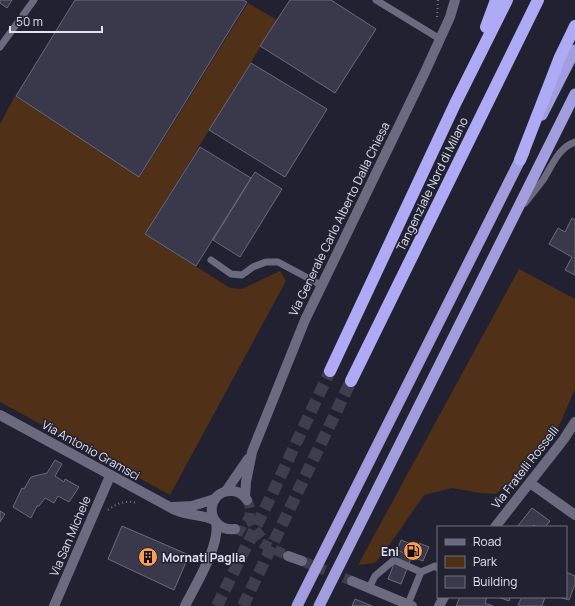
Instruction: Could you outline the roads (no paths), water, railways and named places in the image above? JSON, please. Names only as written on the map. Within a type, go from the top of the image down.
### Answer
[{"type":"highway","points":[[455,104],[496,0]]},
{"type":"highway","name":"Tangenziale Nord di Milano","points":[[330,371],[455,104],[507,0]]},
{"type":"highway","name":"Tangenziale Nord di Milano","points":[[350,381],[538,0]]},
{"type":"highway","points":[[520,160],[560,57],[575,26]]},
{"type":"highway","points":[[297,606],[575,50]]},
{"type":"highway","points":[[319,606],[575,94]]},
{"type":"street","name":"Via Generale Carlo Alberto Dalla Chiesa","points":[[215,499],[226,491],[234,482],[252,452],[304,320],[435,37],[455,0]]},
{"type":"street","name":"Via Antonio Gramsci","points":[[0,415],[110,476],[181,513],[204,516],[215,521],[224,528],[233,529],[211,555]]},
{"type":"street","name":"Via Fratelli Rosselli","points":[[496,526],[564,439],[575,422]]},
{"type":"street","name":"Via Generale Carlo Alberto Dalla Chiesa","points":[[226,491],[237,492],[247,499],[246,482],[252,452]]},
{"type":"street","name":"Via San Michele","points":[[54,606],[110,476]]},
{"type":"street","points":[[530,483],[574,514]]},
{"type":"street","name":"Via Antonio Gramsci","points":[[170,507],[192,506],[215,499]]},
{"type":"street","points":[[185,606],[211,555],[216,538],[217,527],[212,511],[215,499]]},
{"type":"street","points":[[288,556],[302,561]]},
{"type":"street","points":[[352,581],[410,605]]},
{"type":"lane","points":[[0,47],[34,0]]},
{"type":"lane","points":[[376,0],[435,37]]},
{"type":"lane","points":[[512,219],[543,180],[562,150],[575,142]]},
{"type":"lane","points":[[211,260],[231,274],[242,275],[253,267],[266,262],[278,262],[321,285]]},
{"type":"lane","points":[[369,588],[375,576],[394,560],[421,572],[435,566],[437,567]]},
{"type":"lane","points":[[410,605],[421,572]]},
{"type":"tunnel","points":[[217,606],[330,371]]},
{"type":"tunnel","points":[[243,606],[351,381]]},
{"type":"tunnel","points":[[246,522],[250,512],[248,502]]},
{"type":"tunnel","points":[[249,516],[253,526],[265,542]]},
{"type":"tunnel","points":[[235,529],[244,532],[265,545],[288,556]]},
{"type":"tunnel","points":[[302,561],[352,581]]},
{"type":"place","name":"Eni","points":[[413,551]]},
{"type":"place","name":"Mornati Paglia","points":[[148,557]]}]
